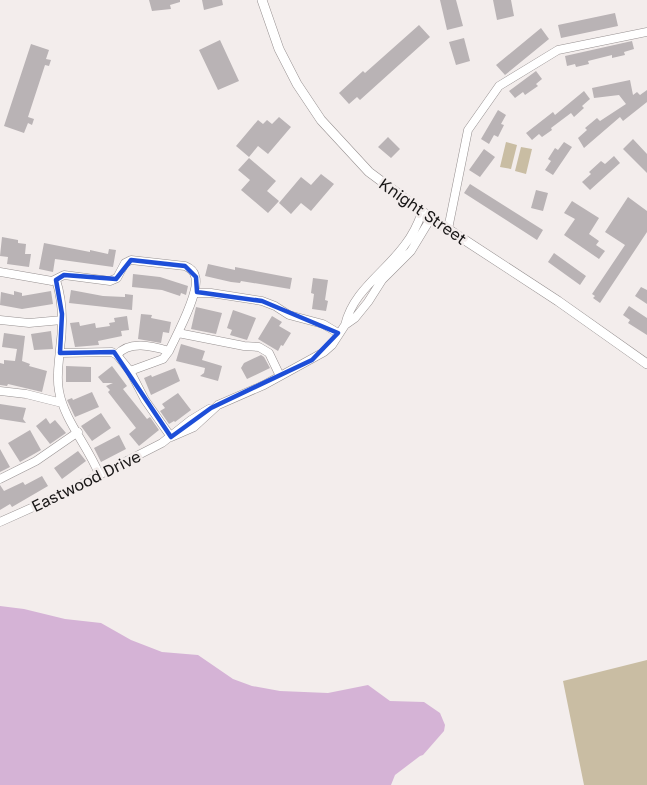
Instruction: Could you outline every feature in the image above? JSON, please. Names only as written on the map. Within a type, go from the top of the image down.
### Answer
[{"type":"street","name":"Knight Street","points":[[262,0],[279,49],[297,84],[321,120],[369,172],[430,218],[558,300],[647,364]]},
{"type":"street","points":[[448,229],[468,130],[499,86],[558,50],[647,32]]},
{"type":"street","name":"Eastwood Drive","points":[[345,325],[348,312],[371,280],[406,244],[422,212]]},
{"type":"street","name":"Eastwood Drive","points":[[0,522],[58,496],[194,427],[218,405],[324,352],[332,345],[345,325],[355,318],[379,285],[411,251],[430,218]]},
{"type":"street","points":[[0,272],[52,281],[64,275],[110,281],[119,276],[128,261],[188,267],[196,277],[194,293],[169,351],[163,359],[129,371]]},
{"type":"street","points":[[56,280],[61,301],[62,320],[58,385],[62,403],[70,421],[94,460],[99,474]]},
{"type":"street","points":[[194,293],[211,293],[262,301],[289,315],[322,324],[338,333]]},
{"type":"street","points":[[0,320],[29,322],[62,320]]},
{"type":"street","points":[[178,333],[260,347],[269,353],[280,376]]},
{"type":"street","points":[[117,355],[130,346],[169,351]]},
{"type":"street","points":[[60,353],[112,352],[117,355],[171,437]]},
{"type":"street","points":[[0,391],[26,394],[62,403]]},
{"type":"street","points":[[0,479],[36,461],[78,432]]},
{"type":"highlighted area","points":[[131,260],[185,266],[196,277],[197,292],[262,301],[338,333],[312,360],[211,408],[171,437],[114,352],[60,353],[62,314],[56,280],[64,275],[116,279]]},
{"type":"shaded area","points":[[506,142],[517,145],[511,169],[500,167]]},
{"type":"shaded area","points":[[521,147],[532,149],[526,174],[515,171]]},
{"type":"shaded area","points":[[0,606],[65,619],[101,623],[131,640],[162,652],[198,655],[233,679],[252,686],[280,691],[328,693],[368,685],[390,701],[424,702],[440,713],[445,725],[444,731],[423,755],[395,775],[391,785],[0,785]]},
{"type":"shaded area","points":[[647,660],[647,785],[584,785],[563,681]]},
{"type":"building","points":[[149,0],[180,0],[180,2],[170,5],[171,9],[152,11]]},
{"type":"building","points":[[202,0],[222,0],[223,5],[204,10]]},
{"type":"building","points":[[440,0],[456,0],[463,26],[447,30]]},
{"type":"building","points":[[493,0],[511,0],[514,16],[497,20]]},
{"type":"building","points":[[615,13],[618,26],[561,38],[558,25]]},
{"type":"building","points":[[419,25],[430,37],[360,100],[357,97],[349,104],[339,93]]},
{"type":"building","points":[[541,28],[549,39],[505,75],[496,65]]},
{"type":"building","points":[[464,38],[470,61],[456,65],[449,42]]},
{"type":"building","points":[[220,40],[239,81],[218,90],[199,50]]},
{"type":"building","points":[[632,41],[634,49],[624,52],[625,55],[612,58],[612,55],[588,61],[589,64],[576,67],[575,64],[567,66],[565,56]]},
{"type":"building","points":[[31,44],[49,50],[46,59],[51,60],[49,66],[45,65],[28,117],[34,119],[32,125],[28,123],[24,133],[4,126]]},
{"type":"building","points":[[536,71],[542,79],[536,84],[538,86],[525,95],[523,92],[515,98],[509,91]]},
{"type":"building","points":[[630,80],[633,95],[637,92],[640,95],[647,90],[647,102],[623,121],[620,117],[584,148],[578,138],[587,130],[585,128],[597,118],[600,121],[626,104],[619,95],[594,98],[592,88]]},
{"type":"building","points":[[584,91],[590,99],[574,117],[571,113],[542,137],[539,134],[532,140],[526,133],[553,112],[555,115]]},
{"type":"building","points":[[498,110],[506,115],[501,124],[504,125],[498,137],[494,135],[489,144],[481,139]]},
{"type":"building","points":[[279,117],[291,127],[268,154],[258,146],[249,157],[236,146],[258,120],[263,124],[267,120],[272,124]]},
{"type":"building","points":[[388,137],[400,149],[391,158],[378,147]]},
{"type":"building","points":[[633,139],[647,154],[647,173],[623,149]]},
{"type":"building","points":[[564,142],[572,147],[553,175],[545,170],[551,161],[548,159],[555,148],[558,150]]},
{"type":"building","points":[[484,149],[495,157],[480,177],[469,170]]},
{"type":"building","points":[[614,156],[620,163],[590,190],[582,182],[591,174],[589,172],[601,161],[605,164]]},
{"type":"building","points":[[249,158],[276,181],[267,191],[279,201],[268,213],[241,190],[250,180],[238,170]]},
{"type":"building","points":[[321,174],[334,184],[311,211],[301,203],[291,214],[279,203],[301,177],[311,185]]},
{"type":"building","points":[[470,184],[543,230],[537,240],[464,193]]},
{"type":"building","points":[[536,190],[548,193],[543,211],[531,208]]},
{"type":"building","points":[[628,197],[647,211],[647,232],[600,303],[593,298],[595,296],[592,294],[625,245],[605,232]]},
{"type":"building","points":[[572,201],[599,218],[589,234],[599,241],[596,245],[605,251],[599,259],[564,235],[575,219],[564,213]]},
{"type":"building","points":[[2,237],[26,244],[25,254],[31,254],[29,267],[7,264],[8,257],[0,256]]},
{"type":"building","points":[[44,243],[108,254],[109,249],[116,250],[113,267],[55,259],[53,272],[39,269]]},
{"type":"building","points":[[554,253],[586,276],[580,285],[548,262]]},
{"type":"building","points":[[208,264],[292,278],[290,289],[241,281],[240,283],[231,282],[205,276]]},
{"type":"building","points":[[133,274],[160,277],[188,286],[186,295],[181,293],[180,296],[162,290],[132,287]]},
{"type":"building","points":[[313,278],[328,280],[326,311],[312,309]]},
{"type":"building","points":[[641,287],[647,290],[647,304],[635,296]]},
{"type":"building","points":[[71,290],[103,296],[133,295],[132,310],[69,303]]},
{"type":"building","points":[[14,291],[22,293],[22,296],[51,291],[53,304],[22,309],[0,305],[1,292],[14,295]]},
{"type":"building","points":[[629,306],[647,318],[647,335],[628,323],[630,320],[623,315]]},
{"type":"building","points":[[196,307],[222,313],[216,334],[191,329]]},
{"type":"building","points":[[233,310],[256,318],[247,340],[230,335],[232,330],[227,328]]},
{"type":"building","points":[[141,314],[152,315],[151,318],[171,322],[169,333],[163,332],[161,343],[138,339]]},
{"type":"building","points":[[127,316],[129,330],[121,331],[122,336],[98,341],[99,345],[75,347],[70,323],[79,322],[80,326],[95,323],[96,328],[110,326],[109,323],[115,322],[114,318]]},
{"type":"building","points":[[272,316],[282,322],[279,326],[291,333],[278,351],[258,339]]},
{"type":"building","points":[[51,331],[53,349],[34,350],[31,334]]},
{"type":"building","points":[[4,333],[25,336],[22,361],[30,364],[29,366],[47,371],[42,392],[8,384],[7,386],[0,385],[0,363],[4,364],[4,360],[15,361],[17,349],[2,347]]},
{"type":"building","points":[[181,344],[205,351],[202,360],[222,366],[218,381],[200,376],[204,373],[205,368],[176,361]]},
{"type":"building","points":[[261,355],[270,368],[247,379],[241,368],[244,363]]},
{"type":"building","points":[[66,366],[91,367],[91,382],[66,382]]},
{"type":"building","points":[[112,366],[127,386],[123,389],[147,419],[150,417],[159,430],[139,446],[129,434],[136,428],[108,392],[110,390],[106,386],[113,383],[103,383],[98,377]]},
{"type":"building","points":[[175,368],[180,381],[151,395],[144,378]]},
{"type":"building","points":[[92,392],[99,407],[75,417],[67,400],[72,398],[73,400]]},
{"type":"building","points":[[178,393],[191,410],[169,424],[160,411],[165,408],[162,404]]},
{"type":"building","points":[[0,404],[26,408],[23,419],[26,423],[0,419]]},
{"type":"building","points":[[101,413],[111,428],[92,441],[81,426]]},
{"type":"building","points":[[46,418],[50,424],[55,420],[66,433],[50,444],[36,426]]},
{"type":"building","points":[[30,430],[41,450],[20,462],[8,443]]},
{"type":"building","points":[[119,435],[126,449],[101,462],[94,448]]},
{"type":"building","points":[[0,449],[10,467],[0,472]]},
{"type":"building","points":[[78,451],[86,461],[62,479],[54,468]]},
{"type":"building","points":[[42,476],[48,486],[12,507],[10,504],[0,510],[0,485],[4,491],[23,482],[25,485]]}]
